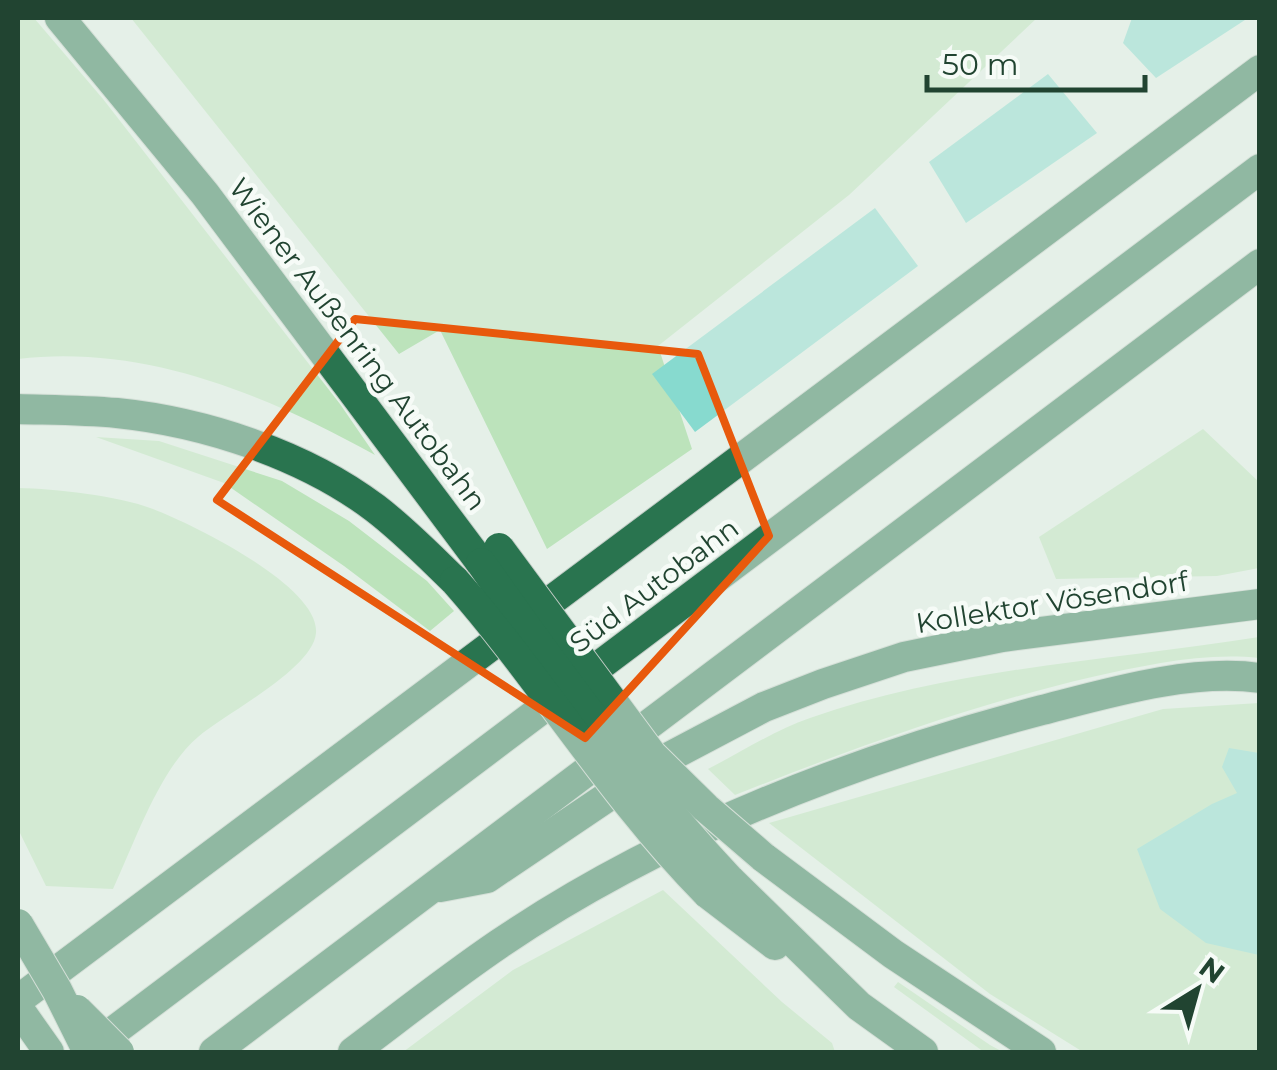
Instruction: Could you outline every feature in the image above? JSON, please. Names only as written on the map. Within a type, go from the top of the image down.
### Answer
[{"type":"highway","name":"Wiener Außenring Autobahn","points":[[60,18],[205,194],[422,483],[490,555]]},
{"type":"highway","points":[[18,1000],[1260,70]]},
{"type":"highway","name":"Süd Autobahn","points":[[87,1052],[1260,169]]},
{"type":"highway","points":[[214,1052],[1260,264]]},
{"type":"highway","points":[[18,409],[119,413],[195,427],[266,450],[323,476],[372,506],[483,613],[619,793],[718,886],[859,1006],[922,1052]]},
{"type":"highway","points":[[490,555],[592,718],[670,816],[718,886]]},
{"type":"highway","points":[[490,555],[652,755],[693,797],[763,856],[894,954],[1041,1052]]},
{"type":"highway","name":"Kollektor Vösendorf","points":[[432,889],[487,878],[656,764],[764,707],[824,684],[904,657],[1002,637],[1260,604]]},
{"type":"highway","points":[[352,1052],[500,943],[648,856],[809,784],[951,735],[1101,695],[1194,679],[1260,678]]},
{"type":"highway","points":[[18,924],[57,990],[87,1052]]},
{"type":"highway","points":[[57,990],[118,1052]]},
{"type":"highway","points":[[18,1008],[48,1052]]},
{"type":"highlighted area","points":[[355,319],[698,354],[769,536],[585,738],[217,500]]},
{"type":"green space","points":[[18,18],[34,18],[103,99],[340,404],[375,455],[248,394],[203,379],[112,359],[18,359]]},
{"type":"green space","points":[[131,18],[1037,18],[849,195],[658,346],[692,449],[547,549],[440,330],[399,354]]},
{"type":"green space","points":[[1203,429],[1259,482],[1259,568],[1217,576],[1056,579],[1039,537]]},
{"type":"green space","points":[[96,437],[159,441],[282,481],[349,521],[427,581],[454,611],[430,631],[224,483]]},
{"type":"green space","points":[[18,488],[104,496],[171,517],[251,559],[298,596],[312,615],[316,633],[300,661],[198,737],[171,768],[113,889],[46,886],[18,829]]},
{"type":"green space","points":[[1259,637],[1259,658],[1176,661],[1046,688],[912,729],[735,795],[708,769],[797,723],[920,687],[1033,667]]},
{"type":"green space","points":[[1259,703],[1259,1052],[1083,1052],[990,994],[769,823],[1163,709]]},
{"type":"green space","points":[[663,890],[782,1002],[832,1043],[835,1052],[403,1052],[513,970]]},
{"type":"green space","points":[[898,982],[1003,1052],[984,1052],[894,987]]},
{"type":"water","points":[[1132,18],[1248,18],[1156,78],[1123,43]]},
{"type":"water","points":[[1048,74],[1097,133],[966,223],[929,162]]},
{"type":"water","points":[[875,208],[918,266],[695,432],[652,374]]},
{"type":"water","points":[[1229,748],[1259,753],[1259,955],[1206,943],[1160,909],[1137,849],[1237,793],[1222,767]]}]
